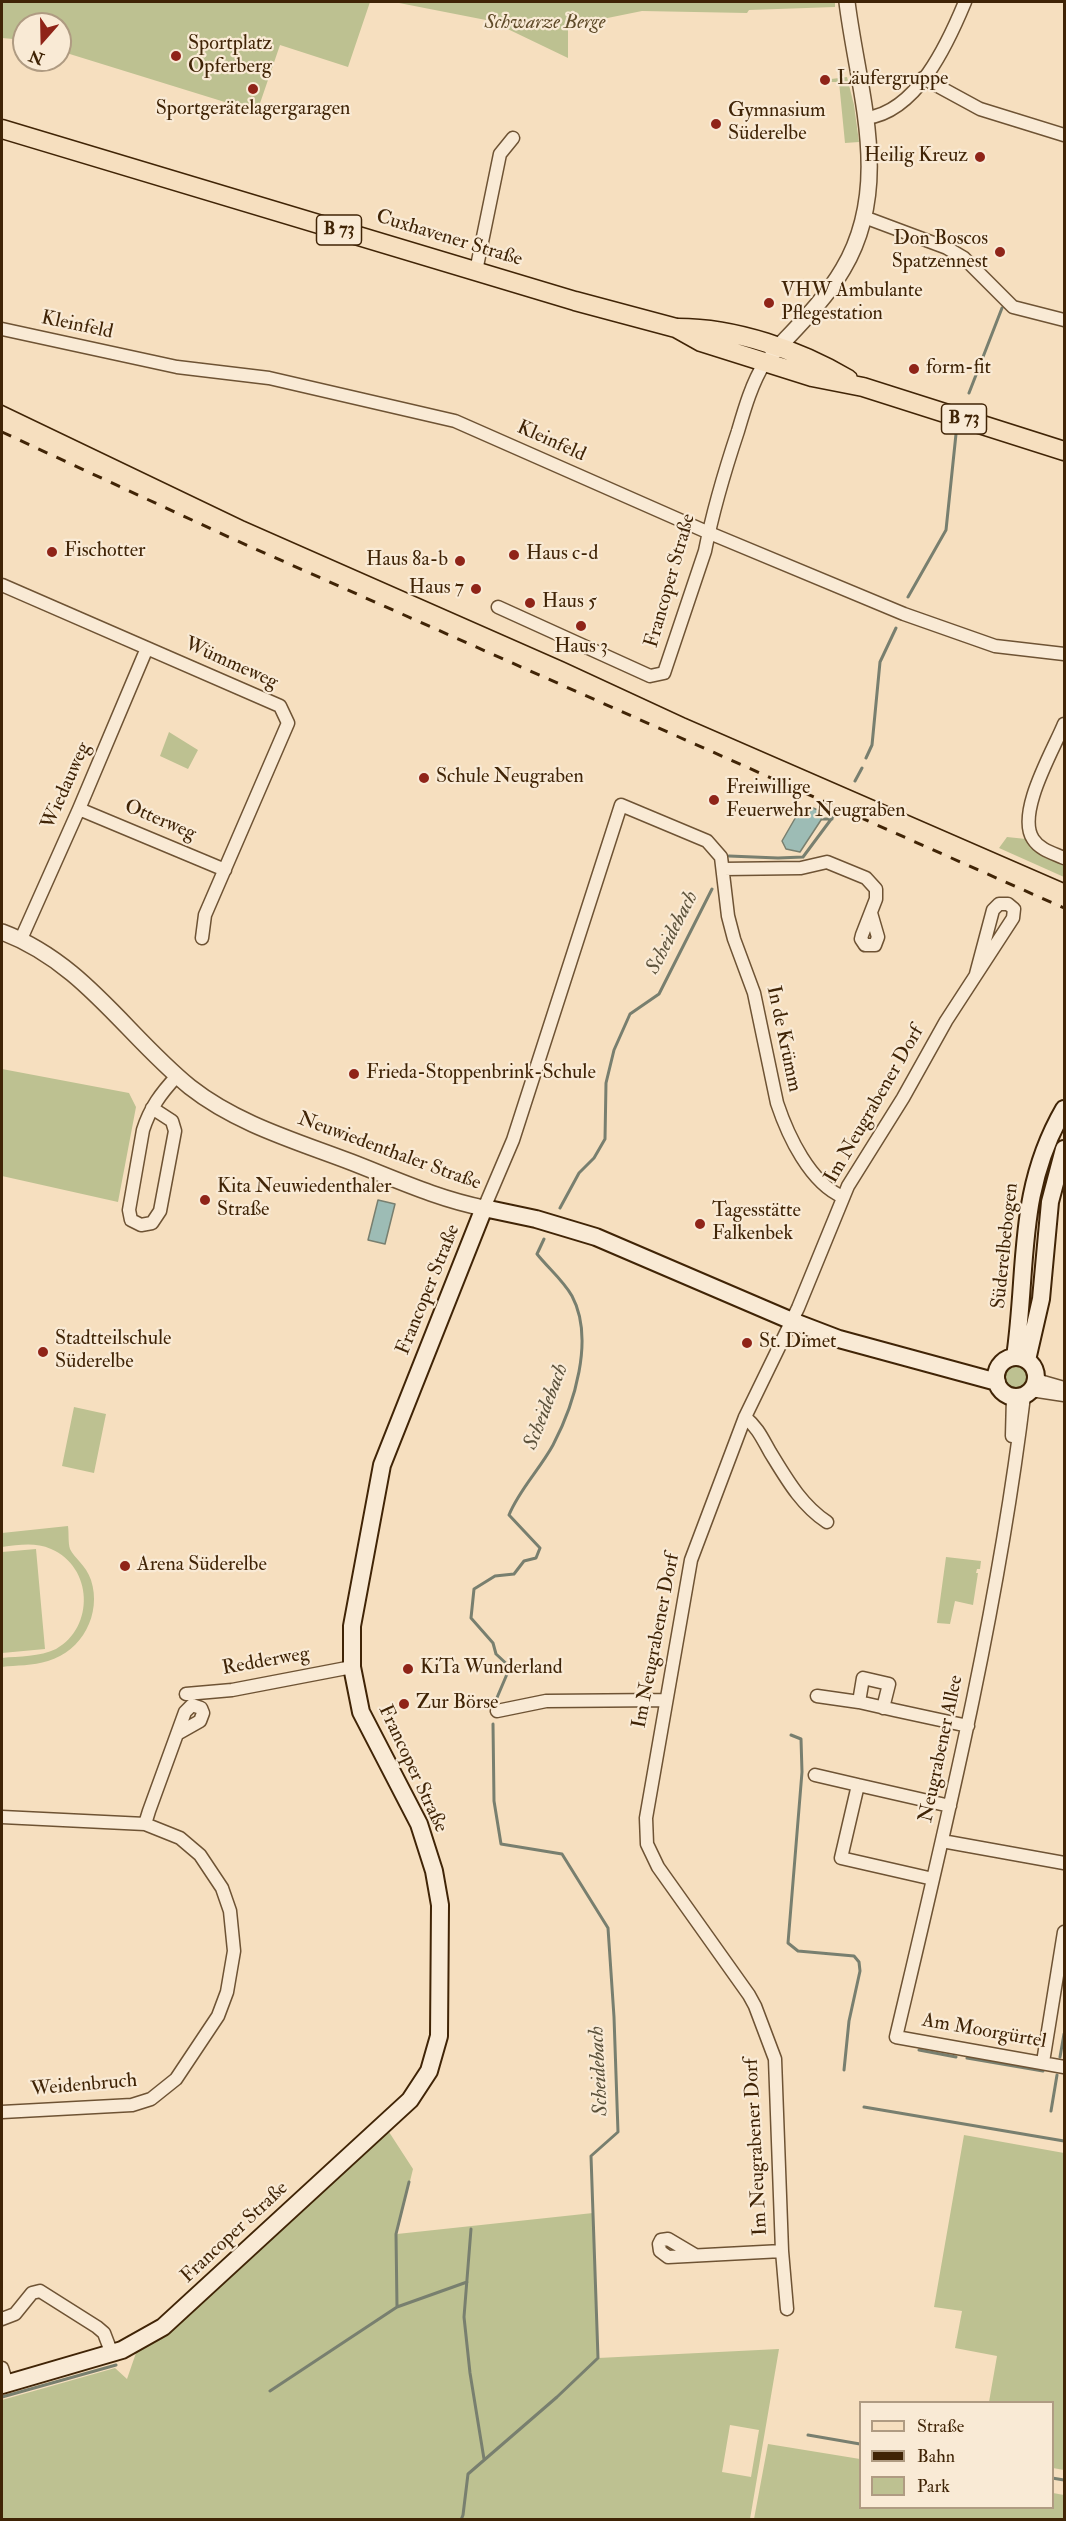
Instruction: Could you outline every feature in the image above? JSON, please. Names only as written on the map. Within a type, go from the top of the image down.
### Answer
[{"type":"main road","name":"Cuxhavener Straße","points":[[2,129],[476,271],[676,328],[701,342],[812,377],[863,387],[1065,452]]},
{"type":"main road","name":"Cuxhavener Straße","points":[[676,328],[706,328],[778,348],[818,362],[863,387]]},
{"type":"main road","name":"Süderelbebogen","points":[[1021,1358],[1021,1310],[1027,1219],[1032,1186],[1045,1147],[1065,1109]]},
{"type":"main road","name":"Süderelbebogen","points":[[1021,1358],[1041,1299],[1050,1202],[1065,1149]]},
{"type":"main road","name":"Neuwiedenthaler Straße","points":[[484,1208],[536,1219],[596,1237],[792,1321],[840,1339],[913,1359],[997,1377]]},
{"type":"main road","name":"Francoper Straße","points":[[3,2379],[112,2354],[152,2334],[184,2310],[410,2100],[425,2079],[433,2062],[439,2036],[441,1937],[440,1905],[434,1871],[410,1803],[364,1720],[352,1666],[352,1626],[382,1466],[484,1208]]},
{"type":"main road","points":[[1021,1358],[1034,1369],[1026,1390],[1003,1392],[997,1377],[1003,1362],[1021,1358]]},
{"type":"street","points":[[765,362],[839,275],[851,253],[864,217],[870,172],[866,118],[848,2]]},
{"type":"street","points":[[866,118],[882,115],[895,109],[923,78],[946,43],[965,2]]},
{"type":"street","points":[[923,78],[980,109],[1065,135]]},
{"type":"street","points":[[476,271],[500,154],[513,138]]},
{"type":"street","points":[[864,217],[956,253],[964,258],[1013,308],[1065,320]]},
{"type":"street","name":"Kleinfeld","points":[[2,329],[177,367],[269,378],[455,421],[707,532],[904,614],[995,646],[1065,654]]},
{"type":"street","name":"Francoper Straße","points":[[498,607],[656,676],[668,665],[705,551],[707,532],[742,418],[756,377],[765,362]]},
{"type":"street","name":"Wümmeweg","points":[[2,585],[280,706],[288,723],[205,915],[202,938]]},
{"type":"street","name":"Wiedauweg","points":[[21,939],[147,648]]},
{"type":"street","points":[[1065,724],[1031,800],[1027,817],[1030,834],[1036,843],[1065,858]]},
{"type":"street","name":"Francoper Straße","points":[[484,1208],[513,1140],[621,805]]},
{"type":"street","name":"In de Krümm","points":[[621,805],[707,841],[718,853],[723,869],[728,916],[754,993],[782,1120],[794,1145],[829,1191],[843,1197]]},
{"type":"street","name":"Otterweg","points":[[79,809],[225,870]]},
{"type":"street","points":[[723,869],[801,868],[821,863],[833,864],[866,878],[874,885],[876,899],[871,913]]},
{"type":"street","name":"Im Neugrabener Dorf","points":[[787,2309],[782,2251],[774,2055],[756,2006],[658,1867],[648,1844],[646,1818],[691,1560],[745,1417],[792,1321],[843,1197],[946,1021],[1013,918],[1014,909],[1010,905],[1001,903],[993,910],[976,974]]},
{"type":"street","name":"Neuwiedenthaler Straße","points":[[2,932],[45,952],[74,974],[177,1076],[208,1099],[246,1121],[420,1189],[460,1203],[484,1208]]},
{"type":"street","points":[[152,1108],[169,1117],[175,1131],[158,1216],[152,1223],[141,1225],[131,1220],[129,1210],[143,1130],[152,1108],[160,1094],[177,1076]]},
{"type":"street","points":[[1026,1390],[1065,1388]]},
{"type":"street","points":[[1026,1390],[1065,1395]]},
{"type":"street","name":"Neugrabener Allee","points":[[896,2037],[968,1726],[1006,1524],[1026,1390]]},
{"type":"street","points":[[745,1417],[758,1428],[769,1450],[805,1505],[827,1522]]},
{"type":"street","name":"Redderweg","points":[[186,1694],[232,1690],[352,1666]]},
{"type":"street","points":[[859,1702],[863,1678],[889,1684],[883,1708]]},
{"type":"street","points":[[817,1696],[859,1702],[968,1726]]},
{"type":"street","points":[[497,1711],[564,1700],[666,1700]]},
{"type":"street","points":[[145,1824],[177,1734]]},
{"type":"street","points":[[815,1774],[950,1806]]},
{"type":"street","points":[[858,1785],[841,1858],[933,1879]]},
{"type":"street","name":"Weidenbruch","points":[[2,1817],[145,1824],[180,1838],[200,1855],[222,1888],[227,1903],[234,1951],[227,1992],[218,2016],[176,2079],[151,2099],[132,2105],[2,2112]]},
{"type":"street","points":[[942,1841],[1065,1863]]},
{"type":"street","points":[[1043,2062],[1064,1937]]},
{"type":"street","name":"Am Moorgürtel","points":[[896,2037],[1065,2067]]},
{"type":"street","points":[[695,2255],[782,2251]]},
{"type":"street","points":[[2,2319],[15,2314],[32,2293],[40,2291],[104,2333],[112,2354]]},
{"type":"green space","name":"Sportplatz Opferberg","points":[[2,2],[370,2],[348,67],[280,45],[257,112],[72,55],[72,12],[12,12],[12,39],[2,38]]},
{"type":"green space","name":"Schwarze Berge","points":[[394,2],[835,2],[835,7],[749,10],[747,13],[642,11],[568,26],[568,58],[491,21]]},
{"type":"green space","points":[[847,77],[854,105],[859,142],[845,143],[839,82],[831,82],[831,79]]},
{"type":"green space","points":[[169,732],[198,750],[188,769],[160,756]]},
{"type":"green space","points":[[1007,837],[1026,839],[1064,863],[1064,877],[999,848]]},
{"type":"green space","points":[[2,1069],[129,1093],[136,1107],[118,1202],[2,1176]]},
{"type":"green space","points":[[1016,1364],[1025,1367],[1028,1376],[1025,1385],[1016,1388],[1007,1385],[1004,1376],[1007,1367]]},
{"type":"green space","points":[[74,1407],[106,1414],[94,1473],[62,1466]]},
{"type":"green space","points":[[68,1526],[70,1549],[89,1575],[94,1593],[94,1606],[86,1630],[71,1649],[60,1656],[36,1664],[2,1667],[2,1658],[43,1654],[56,1649],[69,1639],[78,1627],[83,1612],[84,1598],[75,1569],[65,1558],[39,1545],[2,1547],[2,1533]]},
{"type":"green space","points":[[36,1549],[45,1649],[2,1653],[2,1552]]},
{"type":"green space","points":[[946,1557],[981,1561],[980,1569],[977,1569],[976,1573],[978,1573],[973,1605],[955,1601],[950,1624],[937,1623]]},
{"type":"green space","points":[[389,2132],[413,2169],[397,2234],[593,2213],[598,2358],[779,2349],[750,2519],[2,2520],[2,2400],[115,2368],[127,2379],[137,2350],[240,2257]],"holes":[[[730,2425],[759,2430],[751,2477],[722,2472]]]},
{"type":"green space","points":[[964,2135],[1064,2153],[1064,2470],[1054,2468],[1054,2401],[989,2401],[997,2356],[955,2348],[962,2311],[934,2307]]},
{"type":"green space","points":[[768,2444],[859,2459],[859,2509],[1054,2509],[1054,2493],[1064,2495],[1064,2519],[754,2519]]},
{"type":"water","points":[[811,807],[820,811],[823,817],[800,852],[786,849],[782,841],[801,808]]},
{"type":"water","points":[[378,1200],[395,1204],[385,1244],[368,1240]]},
{"type":"waterway","name":"Scheidebach","points":[[969,393],[1002,308]]},
{"type":"waterway","name":"Scheidebach","points":[[908,597],[946,530],[956,434]]},
{"type":"waterway","name":"Scheidebach","points":[[866,758],[872,745],[880,662],[896,628]]},
{"type":"waterway","name":"Scheidebach","points":[[855,781],[862,768]]},
{"type":"waterway","name":"Scheidebach","points":[[729,856],[803,857],[835,814]]},
{"type":"waterway","name":"Scheidebach","points":[[822,819],[832,819]]},
{"type":"waterway","name":"Scheidebach","points":[[560,1208],[579,1173],[594,1158],[605,1139],[606,1083],[614,1050],[630,1014],[659,994],[712,889]]},
{"type":"waterway","name":"Scheidebach","points":[[496,1700],[510,1667],[496,1654],[493,1643],[471,1618],[474,1589],[495,1576],[514,1574],[524,1561],[536,1558],[540,1548],[509,1515],[518,1497],[548,1454],[561,1429],[574,1392],[582,1351],[579,1313],[572,1296],[537,1254],[544,1239]]},
{"type":"waterway","name":"Scheidebach","points":[[461,2520],[468,2474],[557,2397],[598,2358],[591,2156],[618,2132],[608,1928],[562,1854],[501,1844],[494,1801],[493,1724]]},
{"type":"waterway","points":[[791,1735],[801,1739],[802,1772],[788,1943],[798,1951],[854,1956],[859,1962],[860,1971],[849,2021],[844,2070]]},
{"type":"waterway","points":[[1060,2057],[1064,2034]]},
{"type":"waterway","points":[[919,2050],[956,2057]]},
{"type":"waterway","points":[[967,2058],[1043,2071]]},
{"type":"waterway","points":[[1051,2111],[1057,2075]]},
{"type":"waterway","points":[[864,2107],[1064,2141]]},
{"type":"waterway","points":[[397,2307],[396,2234],[409,2182]]},
{"type":"waterway","points":[[471,2229],[464,2317],[470,2373],[484,2459]]},
{"type":"waterway","points":[[270,2391],[397,2307],[467,2282]]},
{"type":"waterway","points":[[2,2397],[116,2365]]},
{"type":"waterway","points":[[808,2435],[859,2444]]},
{"type":"waterway","points":[[1054,2478],[1064,2480]]},
{"type":"tram line","points":[[2,405],[244,521],[685,718],[1064,883]]},
{"type":"railway","points":[[2,432],[233,539],[1064,908]]},
{"type":"place","name":"Sportplatz Opferberg","points":[[176,56]]},
{"type":"place","name":"Läufergruppe","points":[[825,80]]},
{"type":"place","name":"Sportgerätelagergaragen","points":[[253,89]]},
{"type":"place","name":"Gymnasium Süderelbe","points":[[716,124]]},
{"type":"place","name":"Heilig Kreuz","points":[[980,157]]},
{"type":"place","name":"Don Boscos Spatzennest","points":[[1000,252]]},
{"type":"place","name":"VHW Ambulante Pflegestation","points":[[769,303]]},
{"type":"place","name":"form-fit","points":[[914,369]]},
{"type":"place","name":"Fischotter","points":[[52,552]]},
{"type":"place","name":"Haus c-d","points":[[514,555]]},
{"type":"place","name":"Haus 8a-b","points":[[460,561]]},
{"type":"place","name":"Haus 7","points":[[476,589]]},
{"type":"place","name":"Haus 5","points":[[530,603]]},
{"type":"place","name":"Haus 3","points":[[581,626]]},
{"type":"place","name":"Schule Neugraben","points":[[424,778]]},
{"type":"place","name":"Freiwillige Feuerwehr Neugraben","points":[[714,800]]},
{"type":"place","name":"Frieda-Stoppenbrink-Schule","points":[[354,1074]]},
{"type":"place","name":"Kita Neuwiedenthaler Straße","points":[[205,1200]]},
{"type":"place","name":"Tagesstätte Falkenbek","points":[[700,1224]]},
{"type":"place","name":"St. Dimet","points":[[747,1343]]},
{"type":"place","name":"Stadtteilschule Süderelbe","points":[[43,1352]]},
{"type":"place","name":"Arena Süderelbe","points":[[125,1566]]},
{"type":"place","name":"KiTa Wunderland","points":[[408,1669]]},
{"type":"place","name":"Zur Börse","points":[[404,1704]]}]
